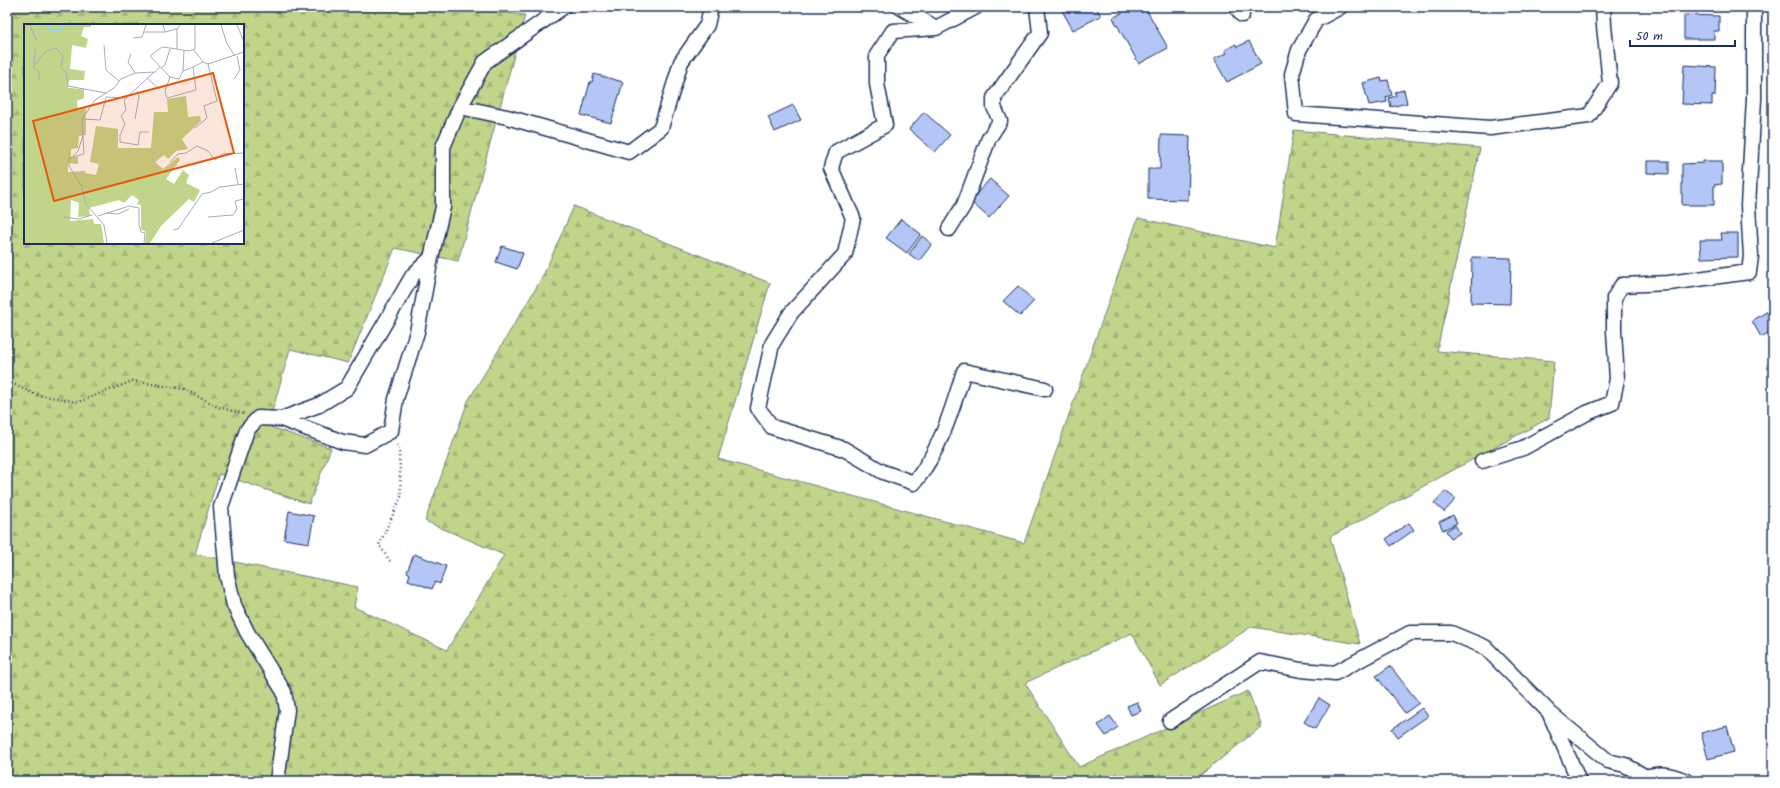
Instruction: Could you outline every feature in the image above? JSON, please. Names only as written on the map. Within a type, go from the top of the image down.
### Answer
[{"type":"street","points":[[277,781],[287,710],[284,692],[247,632],[234,605],[228,576],[221,507],[248,430],[258,418],[281,419],[343,442],[366,445],[391,431],[396,399],[417,332],[431,258],[443,207],[443,147],[460,107],[485,62],[563,7]]},
{"type":"street","points":[[460,107],[508,117],[629,152],[661,128],[680,62],[707,25],[711,7]]},
{"type":"street","points":[[900,7],[936,28]]},
{"type":"street","points":[[976,7],[936,28],[893,31],[877,55],[877,84],[885,125],[836,152],[831,168],[853,218],[845,254],[791,313],[772,344],[758,408],[772,427],[844,449],[883,472],[914,483],[927,467],[948,420],[964,371],[1045,388]]},
{"type":"street","points":[[949,229],[964,205],[989,138],[1000,121],[994,107],[994,98],[1040,33],[1038,7]]},
{"type":"street","points":[[1340,7],[1316,20],[1300,50],[1292,74],[1296,114],[1490,128],[1589,116],[1610,83],[1604,26],[1604,7]]},
{"type":"street","points":[[1482,461],[1523,448],[1587,413],[1612,403],[1617,380],[1614,331],[1614,298],[1622,285],[1669,283],[1749,272],[1751,256],[1748,206],[1754,99],[1754,7]]},
{"type":"street","points":[[281,419],[319,406],[347,388],[413,274],[431,258]]},
{"type":"street","points":[[1170,721],[1260,662],[1301,670],[1335,673],[1410,633],[1451,633],[1485,647],[1549,712],[1608,762],[1625,765],[1640,779],[1670,774],[1686,781]]},
{"type":"street","points":[[1549,712],[1579,781]]},
{"type":"path","points":[[7,384],[16,385],[34,394],[78,402],[133,381],[184,389],[218,407],[258,418]]},
{"type":"path","points":[[390,561],[379,545],[401,497],[399,449],[391,431]]},
{"type":"green space","points":[[7,7],[447,7],[525,15],[458,261],[395,248],[348,363],[290,349],[268,426],[331,448],[309,504],[219,474],[195,554],[358,587],[354,607],[447,650],[504,555],[425,521],[468,401],[542,278],[574,206],[770,283],[718,459],[1024,543],[1138,218],[1275,248],[1294,130],[1480,148],[1437,351],[1554,361],[1549,418],[1330,537],[1360,644],[1251,627],[1160,685],[1132,633],[1025,683],[1079,767],[1248,691],[1262,726],[1193,781],[7,781]]},
{"type":"building","points":[[1060,7],[1096,7],[1101,16],[1073,30]]},
{"type":"building","points":[[1132,7],[1145,7],[1168,48],[1139,64],[1113,18]]},
{"type":"building","points":[[1684,15],[1719,16],[1719,31],[1714,31],[1714,39],[1684,39]]},
{"type":"building","points":[[1249,41],[1261,64],[1227,82],[1214,59],[1227,53],[1225,50],[1236,44],[1237,47]]},
{"type":"building","points":[[1684,65],[1716,67],[1715,96],[1712,96],[1712,105],[1682,104]]},
{"type":"building","points":[[594,74],[623,82],[611,123],[581,115],[590,82],[592,82]]},
{"type":"building","points":[[1381,78],[1382,81],[1388,80],[1392,95],[1386,97],[1387,102],[1369,105],[1363,83]]},
{"type":"building","points":[[1404,90],[1407,103],[1391,107],[1389,98],[1396,96],[1395,92]]},
{"type":"building","points":[[793,105],[801,120],[775,132],[768,117]]},
{"type":"building","points":[[924,112],[950,135],[935,152],[909,129]]},
{"type":"building","points":[[1161,135],[1190,136],[1188,200],[1148,199],[1148,169],[1160,169]]},
{"type":"building","points":[[1647,161],[1669,161],[1669,174],[1647,173]]},
{"type":"building","points":[[1703,161],[1722,161],[1722,184],[1714,185],[1714,205],[1682,205],[1682,164],[1703,163]]},
{"type":"building","points":[[990,179],[1009,196],[989,218],[970,201]]},
{"type":"building","points":[[901,219],[921,234],[907,253],[886,238]]},
{"type":"building","points":[[1721,233],[1738,233],[1738,257],[1701,258],[1700,240],[1722,240]]},
{"type":"building","points":[[922,236],[932,244],[919,261],[909,254]]},
{"type":"building","points":[[502,246],[523,253],[517,269],[496,262]]},
{"type":"building","points":[[1472,257],[1511,258],[1510,304],[1471,303]]},
{"type":"building","points":[[1018,286],[1034,301],[1020,316],[1003,301]]},
{"type":"building","points":[[1771,309],[1773,313],[1773,330],[1761,337],[1752,321]]},
{"type":"building","points":[[1445,491],[1456,499],[1444,512],[1434,503]]},
{"type":"building","points":[[289,511],[314,516],[309,543],[284,539]]},
{"type":"building","points":[[1453,515],[1457,523],[1443,530],[1439,522]]},
{"type":"building","points":[[1409,523],[1414,530],[1391,546],[1386,539]]},
{"type":"building","points":[[1455,525],[1460,533],[1451,538],[1446,531]]},
{"type":"building","points":[[414,554],[446,566],[440,584],[435,582],[432,589],[408,580],[410,574],[407,572]]},
{"type":"building","points":[[1390,666],[1419,703],[1405,713],[1376,676]]},
{"type":"building","points":[[1319,698],[1330,705],[1315,729],[1304,722]]},
{"type":"building","points":[[1137,702],[1141,711],[1131,715],[1127,706]]},
{"type":"building","points":[[1422,708],[1428,716],[1398,737],[1392,729]]},
{"type":"building","points":[[1110,716],[1118,727],[1106,736],[1098,725]]},
{"type":"building","points":[[1727,726],[1734,752],[1708,759],[1701,733]]}]
